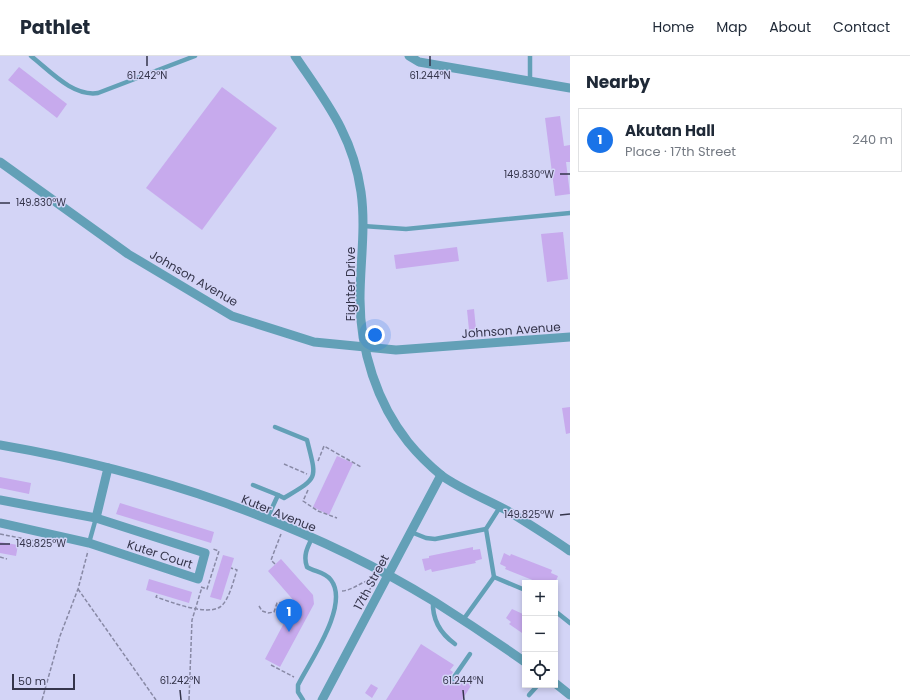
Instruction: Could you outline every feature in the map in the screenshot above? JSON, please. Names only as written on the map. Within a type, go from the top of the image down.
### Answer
[{"type":"street","name":"Fighter Drive","points":[[295,56],[336,116],[347,138],[355,164],[361,193],[363,226],[360,301],[365,346],[370,368],[381,398],[409,443],[441,475],[500,507],[570,551]]},
{"type":"street","points":[[409,56],[419,62],[570,88]]},
{"type":"street","name":"Johnson Avenue","points":[[0,162],[128,254],[232,316],[314,342],[396,350],[570,337]]},
{"type":"street","name":"Kuter Avenue","points":[[0,445],[108,468],[208,497],[267,519],[312,538],[388,576],[433,601],[522,660]]},
{"type":"street","points":[[96,518],[108,468]]},
{"type":"street","name":"17th Street","points":[[322,700],[441,475]]},
{"type":"street","name":"Kuter Court","points":[[0,500],[96,518],[205,553],[198,579],[89,543],[0,523]]},
{"type":"street","points":[[558,686],[570,695]]},
{"type":"lane","points":[[31,56],[78,92],[89,94],[98,93],[195,56]]},
{"type":"lane","points":[[530,56],[530,81]]},
{"type":"lane","points":[[363,226],[406,229],[570,213]]},
{"type":"lane","points":[[253,485],[284,498],[308,483],[314,477],[315,470],[308,440],[275,427]]},
{"type":"lane","points":[[267,519],[278,495]]},
{"type":"lane","points":[[463,620],[494,577],[486,529],[500,507]]},
{"type":"lane","points":[[89,543],[96,518]]},
{"type":"lane","points":[[411,532],[426,538],[435,539],[486,529]]},
{"type":"lane","points":[[303,700],[298,692],[298,684],[335,613],[336,591],[332,581],[326,574],[312,570],[307,566],[305,561],[305,555],[312,538]]},
{"type":"lane","points":[[494,577],[522,589]]},
{"type":"lane","points":[[433,601],[434,617],[438,626],[445,637],[455,644]]},
{"type":"lane","points":[[558,614],[570,623]]},
{"type":"lane","points":[[452,680],[470,654]]},
{"type":"lane","points":[[530,695],[536,688]]},
{"type":"path","points":[[320,466],[318,461],[324,446],[361,466]]},
{"type":"path","points":[[284,464],[314,477]]},
{"type":"path","points":[[309,488],[303,501],[318,511],[337,518]]},
{"type":"path","points":[[275,564],[271,560],[282,532]]},
{"type":"path","points":[[42,700],[60,636],[78,589],[89,543]]},
{"type":"path","points":[[0,557],[7,559]]},
{"type":"path","points":[[157,594],[156,597],[195,609],[221,606],[230,590],[237,570],[231,568]]},
{"type":"path","points":[[372,574],[376,577]]},
{"type":"path","points":[[336,591],[349,590],[369,579],[388,576]]},
{"type":"path","points":[[189,700],[192,620],[202,588]]},
{"type":"path","points":[[78,589],[156,700]]},
{"type":"path","points":[[259,606],[262,611],[268,613],[276,609],[277,603],[294,601]]},
{"type":"path","points":[[271,665],[294,677],[292,683]]},
{"type":"building","points":[[19,67],[67,104],[57,118],[8,80]]},
{"type":"building","points":[[222,87],[277,128],[202,230],[146,188]]},
{"type":"building","points":[[560,116],[564,146],[570,145],[570,162],[566,162],[570,194],[555,196],[545,118]]},
{"type":"building","points":[[563,232],[568,279],[547,282],[541,234]]},
{"type":"building","points":[[457,247],[459,261],[396,269],[394,255]]},
{"type":"building","points":[[474,309],[476,329],[469,330],[467,310]]},
{"type":"building","points":[[570,407],[570,433],[566,434],[562,408]]},
{"type":"building","points":[[337,456],[353,463],[329,515],[313,507]]},
{"type":"building","points":[[0,477],[31,483],[29,494],[0,488]]},
{"type":"building","points":[[120,503],[214,532],[211,543],[116,514]]},
{"type":"building","points":[[0,542],[18,545],[16,556],[0,553]]},
{"type":"building","points":[[473,547],[473,550],[480,549],[482,559],[475,561],[476,563],[432,572],[431,569],[425,571],[422,559],[429,558],[429,556]]},
{"type":"building","points":[[504,553],[510,556],[511,554],[552,570],[551,573],[558,576],[556,580],[532,580],[505,569],[506,567],[500,564]]},
{"type":"building","points":[[223,555],[234,558],[221,600],[210,597]]},
{"type":"building","points":[[281,559],[313,595],[314,604],[280,667],[265,659],[295,602],[268,571]]},
{"type":"building","points":[[149,579],[192,592],[189,603],[146,590]]},
{"type":"building","points":[[512,609],[522,614],[522,633],[509,624],[511,622],[506,618]]},
{"type":"building","points":[[421,644],[454,665],[450,670],[453,672],[448,679],[450,683],[454,683],[459,676],[472,684],[462,700],[386,700]]},
{"type":"building","points":[[371,684],[378,688],[372,698],[365,693]]},
{"type":"place","name":"Akutan Hall","points":[[289,632]]}]
